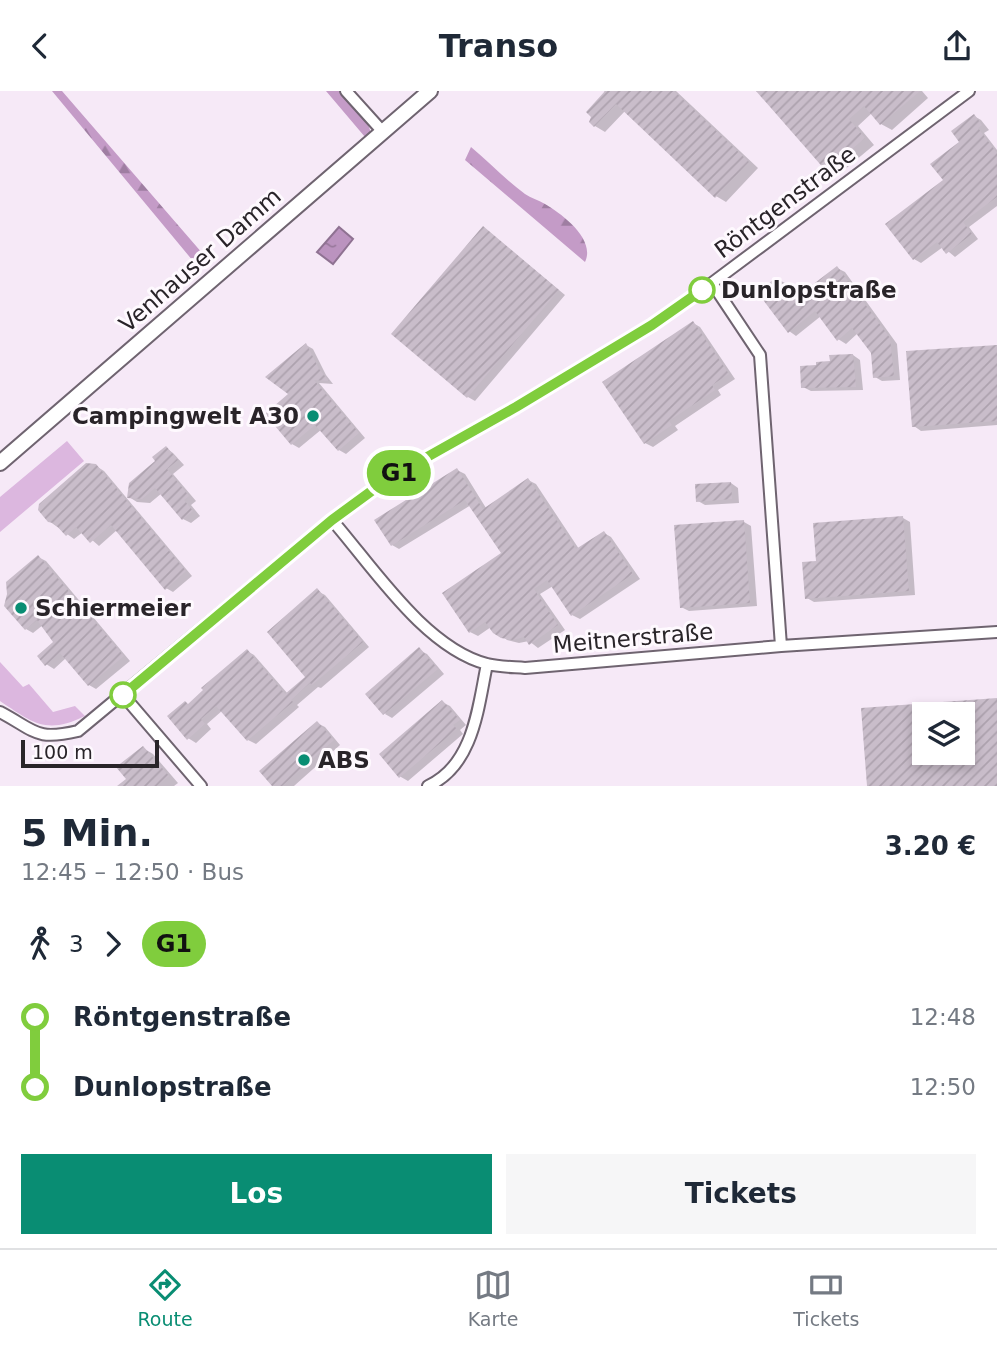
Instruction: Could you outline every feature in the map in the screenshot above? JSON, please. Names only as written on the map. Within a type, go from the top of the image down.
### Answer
[{"type":"main road","name":"Venhauser Damm","points":[[0,463],[430,91]]},
{"type":"street","points":[[346,91],[383,132]]},
{"type":"street","name":"Röntgenstraße","points":[[0,712],[34,732],[52,737],[78,731],[332,520],[388,479],[516,407],[652,325],[969,91]]},
{"type":"street","points":[[712,283],[760,355],[781,646]]},
{"type":"street","name":"Meitnerstraße","points":[[332,520],[422,626],[451,648],[488,664],[525,668],[781,646],[997,632]]},
{"type":"street","points":[[428,786],[452,770],[470,738],[488,664]]},
{"type":"street","points":[[123,695],[201,786]]},
{"type":"shaded area","points":[[67,441],[84,461],[0,532],[0,497]]},
{"type":"shaded area","points":[[0,662],[23,687],[29,684],[53,712],[75,706],[85,716],[72,722],[50,725],[40,724],[22,715],[0,701]]},
{"type":"green space","points":[[52,91],[62,91],[203,254],[198,267]]},
{"type":"green space","points":[[326,91],[343,91],[367,121],[371,133],[365,137]]},
{"type":"green space","points":[[471,147],[518,189],[552,208],[576,228],[586,245],[585,262],[465,160]]},
{"type":"water","points":[[339,227],[353,239],[333,264],[317,252]]},
{"type":"building","points":[[605,91],[674,91],[749,162],[715,198],[616,104],[594,127],[586,112]]},
{"type":"building","points":[[756,91],[920,91],[880,125],[864,106],[849,119],[865,138],[826,171]]},
{"type":"building","points":[[974,114],[982,125],[978,128],[997,153],[997,197],[963,222],[972,234],[946,254],[937,242],[913,260],[885,224],[943,180],[930,164],[959,142],[951,131]]},
{"type":"building","points":[[483,226],[559,290],[467,398],[391,334]]},
{"type":"building","points":[[837,266],[890,338],[894,376],[873,378],[871,353],[852,328],[837,341],[815,311],[788,333],[757,292],[777,277],[794,299]]},
{"type":"building","points":[[693,321],[729,374],[712,385],[715,390],[669,421],[672,425],[644,444],[602,382]]},
{"type":"building","points":[[306,343],[319,369],[329,381],[314,380],[359,433],[338,451],[315,425],[291,445],[265,414],[288,394],[265,377]]},
{"type":"building","points":[[997,345],[997,421],[912,427],[906,351]]},
{"type":"building","points":[[853,354],[856,387],[801,388],[800,366],[830,361],[829,355]]},
{"type":"building","points":[[166,446],[178,460],[167,469],[189,496],[184,500],[193,511],[182,520],[155,488],[142,499],[127,498],[129,483],[155,461],[152,457]]},
{"type":"building","points":[[86,463],[96,464],[186,571],[165,590],[111,525],[90,543],[76,527],[66,536],[38,510],[39,504]]},
{"type":"building","points":[[457,468],[483,509],[528,478],[576,549],[604,531],[633,574],[571,616],[547,580],[534,589],[558,625],[529,645],[524,637],[513,640],[501,638],[493,633],[485,622],[469,633],[442,593],[501,553],[465,500],[391,546],[374,520]]},
{"type":"building","points":[[731,482],[732,499],[696,502],[695,484]]},
{"type":"building","points":[[903,516],[909,591],[805,599],[802,562],[816,561],[813,523]]},
{"type":"building","points":[[744,520],[750,603],[680,608],[674,525]]},
{"type":"building","points":[[38,555],[124,656],[88,686],[60,653],[45,666],[37,656],[53,642],[37,620],[25,630],[4,606],[6,582]]},
{"type":"building","points":[[317,588],[363,642],[312,685],[310,683],[291,700],[293,702],[247,741],[216,706],[201,719],[205,724],[187,740],[167,716],[185,701],[188,704],[203,690],[201,688],[247,649],[285,694],[305,677],[267,632]]},
{"type":"building","points":[[419,647],[438,669],[383,715],[365,694]]},
{"type":"building","points":[[997,698],[997,786],[867,786],[861,708],[912,704],[912,765],[975,765],[975,702],[943,702]]},
{"type":"building","points":[[442,700],[460,720],[453,725],[457,729],[399,778],[379,754]]},
{"type":"building","points":[[317,721],[334,740],[282,786],[272,786],[259,771]]},
{"type":"building","points":[[143,746],[169,776],[157,786],[117,786],[126,779],[116,767]]},
{"type":"bus line","name":"G1","points":[[123,695],[332,520],[388,479],[516,407],[652,325],[702,290]]},
{"type":"place","name":"Dunlopstraße","points":[[702,290]]},
{"type":"place","name":"Campingwelt A30","points":[[313,416]]},
{"type":"place","name":"Schiermeier","points":[[21,608]]},
{"type":"place","name":"ABS","points":[[304,760]]}]
